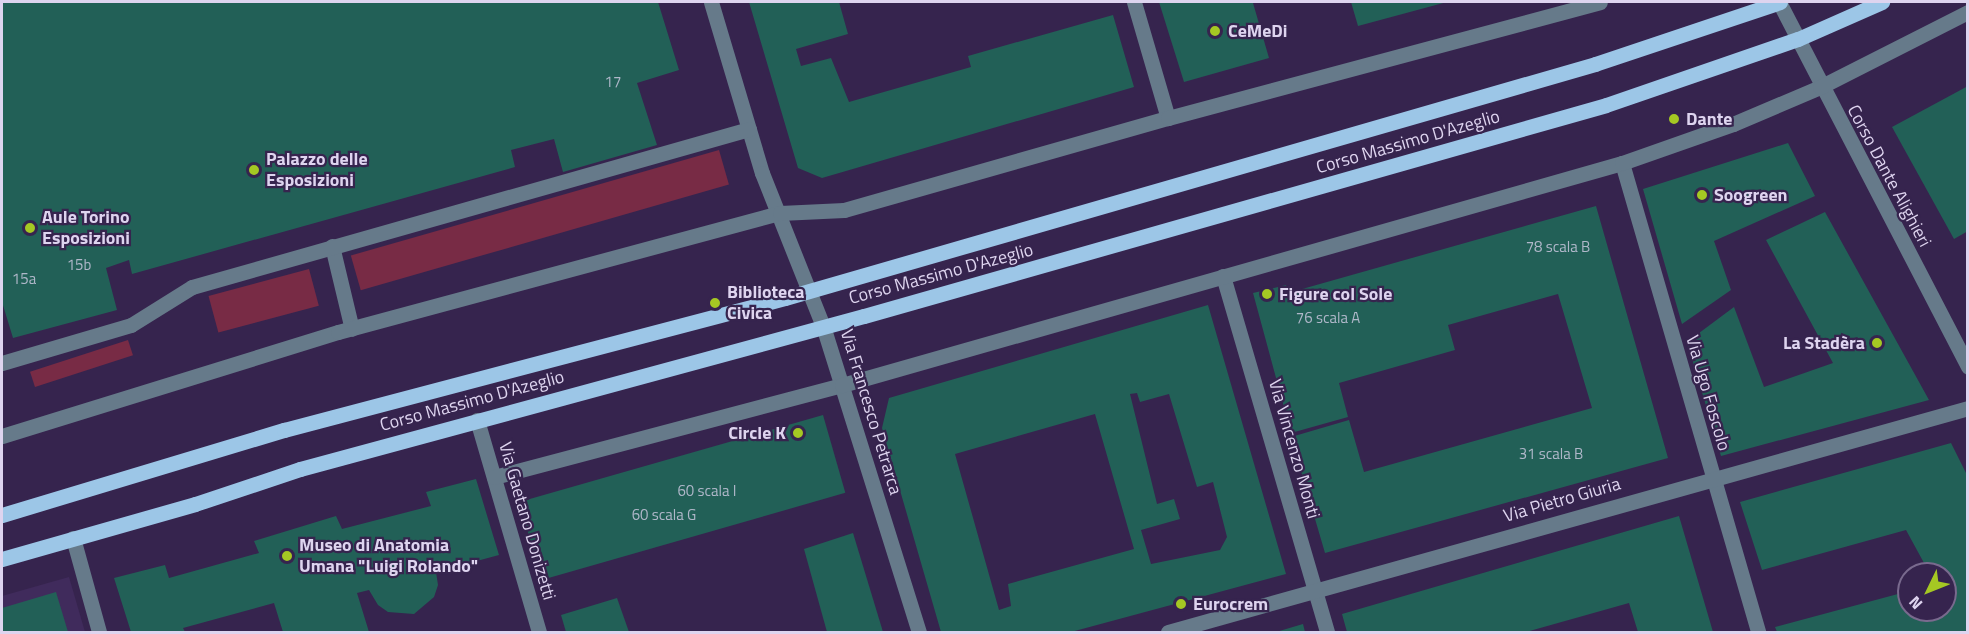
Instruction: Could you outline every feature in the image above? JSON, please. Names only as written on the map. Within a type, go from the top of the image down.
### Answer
[{"type":"main road","name":"Corso Massimo D'Azeglio","points":[[2,515],[284,430],[810,288],[1595,64],[1779,2]]},
{"type":"main road","name":"Corso Massimo D'Azeglio","points":[[2,559],[477,420],[823,326],[1606,105],[1798,39],[1882,2]]},
{"type":"street","name":"Via Francesco Petrarca","points":[[711,2],[766,184],[780,213],[823,326],[919,633]]},
{"type":"street","points":[[1134,2],[1168,118]]},
{"type":"street","points":[[2,436],[352,329],[780,213],[844,210],[1168,118],[1600,2]]},
{"type":"street","name":"Corso Dante Alighieri","points":[[1779,2],[1968,367]]},
{"type":"street","points":[[494,477],[842,385],[1622,163],[1733,124],[1821,87],[1968,12]]},
{"type":"street","points":[[2,363],[131,325],[192,287],[749,129]]},
{"type":"street","name":"Via Ugo Foscolo","points":[[1622,163],[1758,633]]},
{"type":"street","points":[[332,246],[352,329]]},
{"type":"street","name":"Via Vincenzo Monti","points":[[1223,276],[1327,633]]},
{"type":"street","name":"Via Pietro Giuria","points":[[1168,633],[1712,478],[1968,408]]},
{"type":"street","name":"Via Gaetano Donizetti","points":[[477,420],[539,633]]},
{"type":"street","points":[[73,538],[99,633]]},
{"type":"shaded area","points":[[719,150],[729,185],[361,290],[351,256]]},
{"type":"shaded area","points":[[309,269],[319,306],[218,333],[209,296]]},
{"type":"shaded area","points":[[128,340],[133,355],[35,387],[30,372]]},
{"type":"shaded area","points":[[69,577],[85,632],[2,632],[2,596]]},
{"type":"building","name":"Palazzo delle Esposizioni","points":[[2,2],[658,2],[679,70],[637,83],[657,145],[563,172],[554,139],[511,150],[515,167],[132,274],[129,260],[106,268],[117,310],[13,338],[2,302]]},
{"type":"building","points":[[749,2],[839,2],[848,34],[796,49],[801,66],[831,58],[849,102],[971,67],[968,56],[1113,15],[1134,87],[822,178],[798,168]]},
{"type":"building","name":"CeMeDi","points":[[1159,2],[1253,3],[1269,58],[1184,82]]},
{"type":"building","points":[[1351,2],[1447,2],[1358,26]]},
{"type":"building","points":[[1968,86],[1968,231],[1954,239],[1892,127]]},
{"type":"building","points":[[1788,143],[1815,196],[1714,241],[1731,290],[1682,324],[1643,189]]},
{"type":"building","points":[[1596,206],[1668,458],[1325,553],[1291,437],[1349,420],[1364,472],[1592,408],[1558,294],[1448,325],[1455,350],[1339,383],[1348,417],[1291,433],[1253,293],[1286,285],[1288,293]]},
{"type":"building","points":[[1825,212],[1929,400],[1721,456],[1687,342],[1734,307],[1764,387],[1833,363],[1766,240]]},
{"type":"building","points":[[1208,305],[1286,574],[1071,632],[941,632],[882,428],[889,398]],"holes":[[[1137,393],[1140,402],[1169,394],[1197,487],[1213,482],[1227,537],[1220,550],[1151,564],[1141,530],[1180,519],[1174,499],[1157,504],[1130,394]],[[1095,414],[1134,549],[1008,584],[1011,606],[999,610],[955,454]]]},
{"type":"building","points":[[823,415],[845,493],[542,580],[519,502]]},
{"type":"building","points":[[1951,443],[1968,477],[1968,632],[1777,632],[1775,627],[1897,594],[1897,622],[1957,622],[1957,562],[1923,562],[1906,530],[1762,570],[1740,502]]},
{"type":"building","points":[[476,479],[499,555],[436,572],[438,585],[434,597],[414,614],[388,612],[378,605],[369,590],[357,593],[369,632],[283,632],[274,603],[183,628],[185,632],[131,632],[114,578],[165,565],[169,578],[259,553],[254,541],[336,516],[342,529],[431,506],[426,492]]},
{"type":"building","points":[[1679,516],[1713,632],[1638,632],[1629,603],[1526,632],[1347,632],[1342,614]]},
{"type":"building","points":[[853,533],[883,632],[827,632],[804,549]]},
{"type":"building","points":[[56,592],[68,632],[2,632],[2,608]]},
{"type":"building","points":[[617,598],[629,632],[566,632],[561,615]]},
{"type":"building","points":[[1303,624],[1305,632],[1276,632]]},
{"type":"place","name":"CeMeDi","points":[[1215,31]]},
{"type":"place","name":"Dante","points":[[1674,119]]},
{"type":"place","name":"Palazzo delle Esposizioni","points":[[254,170]]},
{"type":"place","name":"Soogreen","points":[[1702,195]]},
{"type":"place","name":"Aule Torino Esposizioni","points":[[30,228]]},
{"type":"place","name":"Figure col Sole","points":[[1267,294]]},
{"type":"place","name":"Biblioteca Civica","points":[[715,303]]},
{"type":"place","name":"La Stadèra","points":[[1877,343]]},
{"type":"place","name":"Circle K","points":[[798,433]]},
{"type":"place","name":"Museo di Anatomia Umana \"Luigi Rolando\"","points":[[287,556]]},
{"type":"place","name":"Eurocrem","points":[[1181,604]]}]
